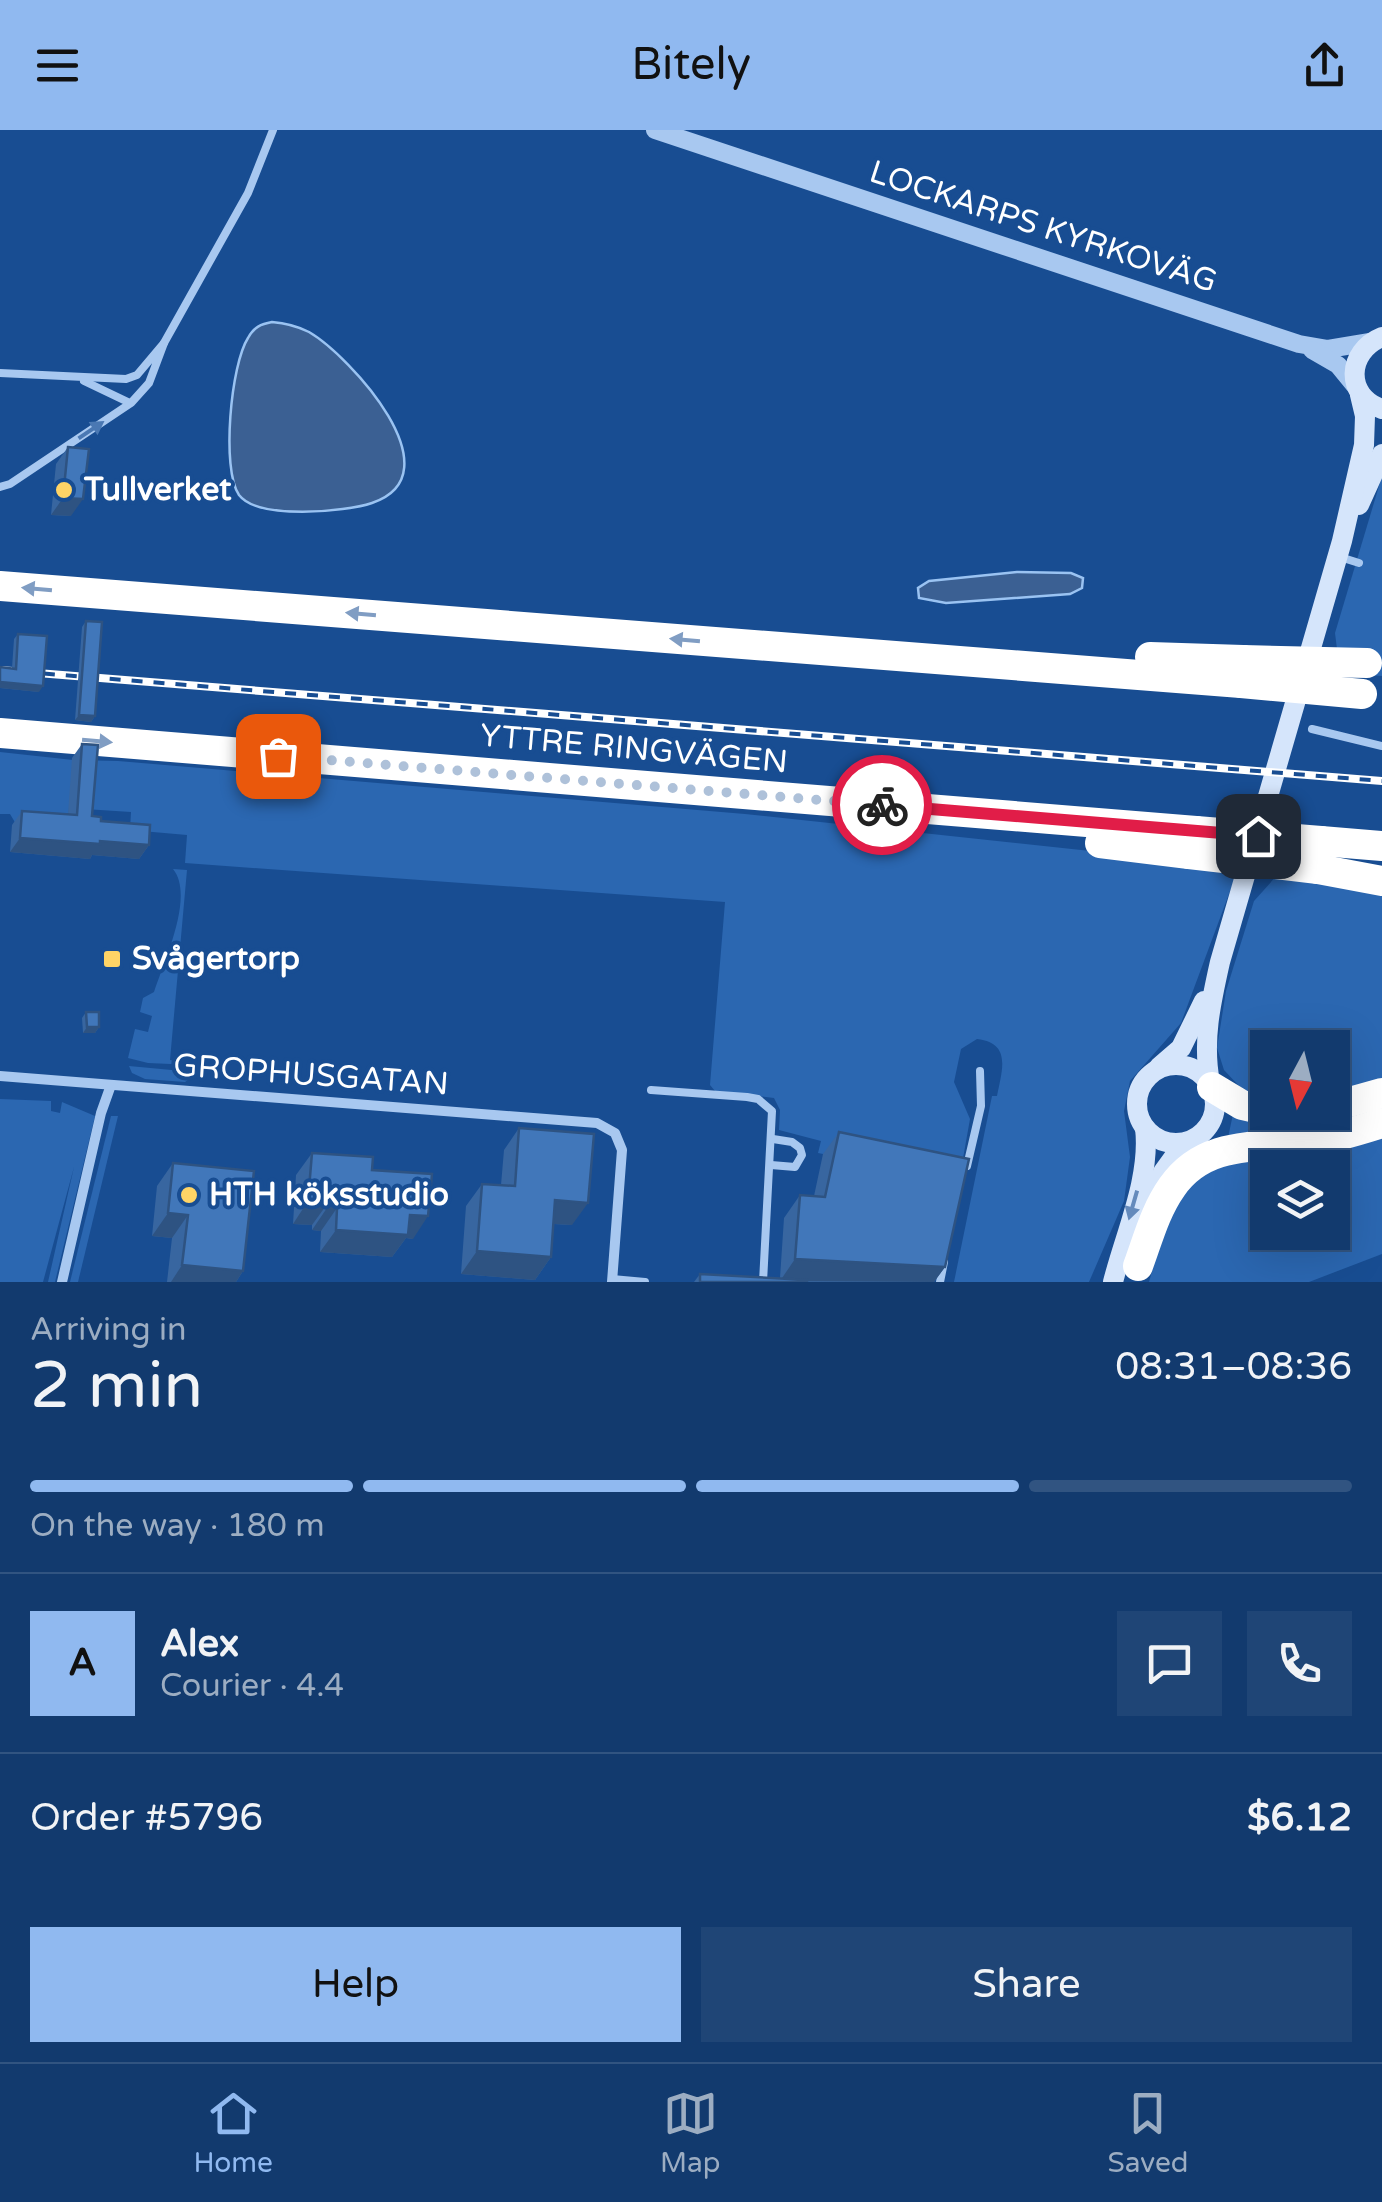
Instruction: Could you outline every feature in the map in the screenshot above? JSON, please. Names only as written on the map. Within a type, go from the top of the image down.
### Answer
[{"type":"highway","points":[[0,586],[782,648],[1242,672],[1372,694]]},
{"type":"highway","points":[[1242,672],[1374,663]]},
{"type":"highway","name":"YTTRE RINGVÄGEN","points":[[0,733],[636,784],[1320,855],[1382,846]]},
{"type":"highway","points":[[1320,855],[1382,881]]},
{"type":"highway","points":[[1211,1084],[1250,1107]]},
{"type":"highway","points":[[1350,1102],[1382,1093]]},
{"type":"highway","points":[[1192,1140],[1314,1135],[1371,1126]]},
{"type":"highway","points":[[1128,1277],[1174,1184],[1212,1153],[1235,1147],[1315,1140],[1371,1126]]},
{"type":"main road","points":[[1343,541],[1364,446],[1365,416],[1354,367],[1363,349],[1379,338]]},
{"type":"main road","points":[[1358,391],[1382,410]]},
{"type":"main road","points":[[1128,1277],[1146,1155],[1145,1128],[1136,1102],[1146,1078],[1181,1048],[1192,1030],[1220,962],[1343,541],[1382,434]]},
{"type":"main road","points":[[1343,541],[1382,454]]},
{"type":"main road","points":[[1128,1277],[1163,1172],[1215,1114],[1206,1045],[1220,962]]},
{"type":"main road","points":[[1157,1069],[1171,1064],[1186,1065],[1200,1071],[1211,1084]]},
{"type":"main road","points":[[1145,1128],[1162,1141],[1192,1140]]},
{"type":"street","name":"LOCKARPS KYRKOVÄG","points":[[655,130],[1298,344],[1338,364],[1358,391]]},
{"type":"street","name":"LOCKARPS KYRKOVÄG","points":[[1298,344],[1328,349],[1379,338]]},
{"type":"street","name":"GROPHUSGATAN","points":[[0,1076],[597,1123],[615,1133],[621,1143],[623,1162],[612,1280]]},
{"type":"street","points":[[62,1282],[100,1113],[111,1085]]},
{"type":"lane","points":[[0,487],[130,403],[149,383],[164,344],[248,194],[273,130]]},
{"type":"lane","points":[[0,372],[126,379],[137,376],[164,344]]},
{"type":"lane","points":[[80,378],[130,403]]},
{"type":"lane","points":[[1343,541],[1359,563]]},
{"type":"lane","points":[[1312,729],[1382,746]]},
{"type":"lane","points":[[964,1176],[981,1106],[980,1071]]},
{"type":"lane","points":[[652,1090],[758,1099],[772,1111],[762,1282]]},
{"type":"lane","points":[[771,1165],[795,1167],[802,1155],[792,1142],[772,1140]]},
{"type":"lane","points":[[940,1282],[948,1247]]},
{"type":"lane","points":[[612,1280],[645,1282]]},
{"type":"shaded area","points":[[272,322],[309,332],[370,389],[401,442],[404,467],[396,488],[372,503],[302,512],[264,508],[239,495],[230,463],[229,441],[237,370],[250,334]]},
{"type":"shaded area","points":[[1382,476],[1382,676],[1340,673],[1335,633]]},
{"type":"shaded area","points":[[1017,572],[1071,573],[1083,578],[1082,588],[1070,594],[946,603],[919,598],[918,588],[929,581]]},
{"type":"shaded area","points":[[0,752],[745,814],[1239,867],[1181,1023],[1130,1081],[1124,1111],[1130,1157],[1124,1201],[1089,1282],[954,1282],[992,1096],[997,1096],[1001,1077],[1002,1059],[996,1046],[977,1039],[961,1049],[954,1082],[970,1119],[962,1164],[951,1179],[818,1153],[821,1141],[779,1130],[780,1110],[774,1098],[715,1091],[710,1085],[725,902],[185,863],[187,835],[130,830],[131,812],[69,808],[67,828],[16,824],[10,814],[0,814]]},
{"type":"shaded area","points":[[1288,863],[1382,871],[1382,1254],[1309,1282],[1149,1282],[1172,1200],[1223,1161],[1239,1086],[1224,1070],[1217,1048],[1226,991],[1254,901]]},
{"type":"shaded area","points":[[173,869],[187,870],[170,1060],[193,1065],[128,1058],[135,1029],[148,1032],[152,1016],[140,1012],[143,998],[154,992],[176,929],[181,895]]},
{"type":"shaded area","points":[[129,1066],[193,1072],[193,1076],[185,1082],[145,1079],[132,1073]]},
{"type":"shaded area","points":[[0,1099],[51,1101],[51,1111],[60,1113],[62,1102],[95,1116],[55,1282],[48,1282],[74,1167],[43,1282],[0,1282]]},
{"type":"shaded area","points":[[111,1116],[118,1116],[78,1282],[70,1282]]},
{"type":"building","points":[[68,447],[89,449],[83,499],[63,498]]},
{"type":"building","points":[[86,621],[102,622],[95,716],[79,715]]},
{"type":"building","points":[[18,634],[47,636],[43,686],[0,682],[0,667],[16,669]]},
{"type":"building","points":[[82,744],[98,745],[92,816],[101,817],[101,821],[150,825],[149,845],[20,838],[22,811],[77,815]]},
{"type":"building","points":[[86,1012],[99,1012],[99,1027],[87,1027]]},
{"type":"building","points":[[519,1128],[594,1134],[588,1203],[555,1200],[551,1257],[477,1251],[482,1184],[515,1186]]},
{"type":"building","points":[[839,1132],[969,1159],[945,1267],[795,1259],[800,1195],[825,1197]]},
{"type":"building","points":[[312,1153],[373,1157],[372,1170],[432,1174],[428,1216],[410,1215],[408,1235],[336,1230],[337,1208],[308,1201]]},
{"type":"building","points":[[173,1163],[254,1171],[243,1271],[182,1265],[188,1215],[168,1213]]},
{"type":"building","points":[[700,1274],[807,1280],[807,1282],[700,1282]]},
{"type":"railway","points":[[0,670],[1382,781]]},
{"type":"way so far","points":[[278,756],[882,805]]},
{"type":"place","name":"Tullverket","points":[[64,490]]},
{"type":"place","name":"Svågertorp","points":[[112,959]]},
{"type":"place","name":"HTH köksstudio","points":[[189,1195]]},
{"type":"route","points":[[882,805],[1258,836]]}]
